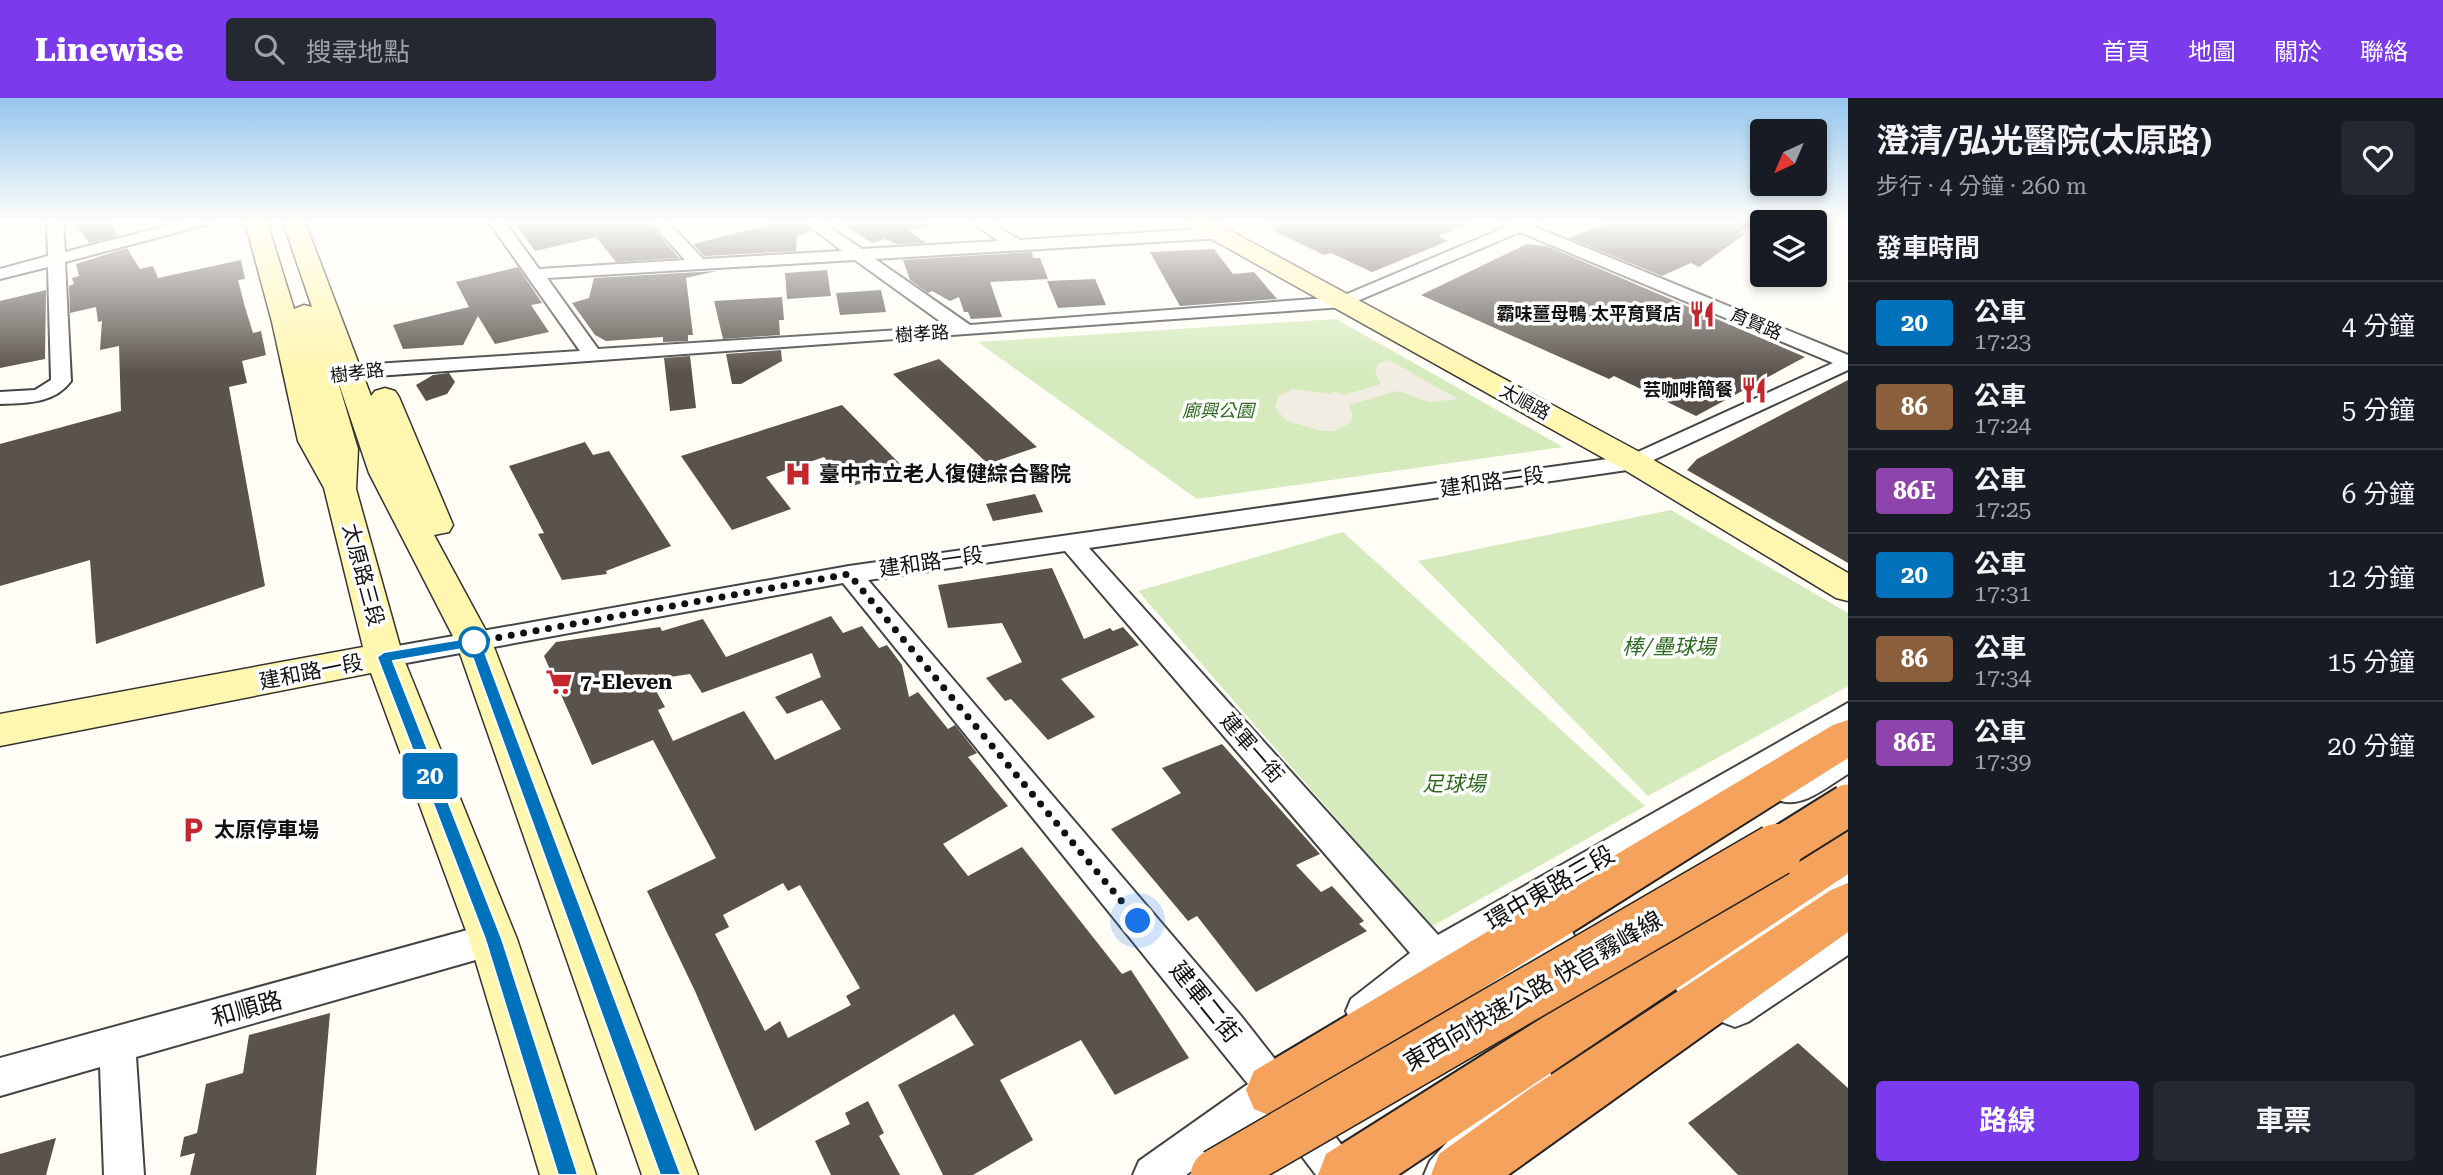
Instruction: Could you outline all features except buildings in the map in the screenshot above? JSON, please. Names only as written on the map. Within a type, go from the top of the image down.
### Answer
[{"type":"highway","points":[[1273,1090],[1848,737]]},
{"type":"highway","name":"東西向快速公路 快官霧峰線","points":[[1217,1175],[1785,845],[1848,805]]},
{"type":"highway","name":"東西向快速公路 快官霧峰線","points":[[1347,1175],[1848,849]]},
{"type":"highway","points":[[1460,1175],[1548,1110],[1848,905]]},
{"type":"main road","name":"太原路三段","points":[[282,272],[474,642],[670,1175]]},
{"type":"main road","name":"太原路三段","points":[[295,272],[336,376]]},
{"type":"main road","name":"太原路三段","points":[[308,272],[336,376]]},
{"type":"main road","name":"太原路三段","points":[[321,272],[336,376],[313,441],[340,489],[384,657],[493,939],[568,1175]]},
{"type":"main road","name":"太順路","points":[[1290,272],[1634,462],[1848,589]]},
{"type":"main road","name":"建和路一段","points":[[0,730],[384,657]]},
{"type":"street","points":[[0,398],[40,396],[54,391],[61,382],[57,272]]},
{"type":"street","points":[[535,274],[567,272]]},
{"type":"street","points":[[882,272],[966,331]]},
{"type":"street","name":"樹孝路","points":[[336,376],[592,354],[966,331],[1343,302],[1410,272]]},
{"type":"street","name":"育賢路","points":[[1635,272],[1848,363]]},
{"type":"street","points":[[535,274],[592,354]]},
{"type":"street","name":"建和路一段","points":[[384,657],[849,574],[1634,462],[1848,363]]},
{"type":"street","name":"建軍一街","points":[[1070,541],[1434,955]]},
{"type":"street","name":"建軍二街","points":[[849,574],[1228,1028],[1340,1175]]},
{"type":"street","name":"環中東路三段","points":[[1153,1175],[1273,1090],[1349,1022],[1434,955],[1848,714]]},
{"type":"street","name":"環中東路三段","points":[[1273,1090],[1453,1009],[1765,807],[1848,759]]},
{"type":"street","points":[[1444,1175],[1513,1096],[1848,879]]},
{"type":"street","points":[[1473,1175],[1616,1091],[1848,936]]},
{"type":"street","name":"和順路","points":[[0,1077],[493,939]]},
{"type":"street","points":[[117,1046],[124,1175]]},
{"type":"green space","name":"廊興公園","points":[[1336,319],[1563,447],[1197,499],[978,342]]},
{"type":"green space","name":"棒/壘球場","points":[[1671,510],[1848,613],[1848,686],[1648,796],[1418,561]]},
{"type":"green space","name":"足球場","points":[[1343,532],[1645,806],[1431,927],[1138,591]]},
{"type":"shaded area","points":[[1389,360],[1458,399],[1429,402],[1398,391],[1349,405],[1353,417],[1350,423],[1334,431],[1322,431],[1287,421],[1275,408],[1278,396],[1294,389],[1330,394],[1334,391],[1343,395],[1381,384],[1375,372],[1378,364]]},
{"type":"bus line","name":"20","points":[[568,1175],[493,939],[384,657],[474,642],[671,1175]]},
{"type":"place","name":"霸味薑母鴨 太平育賢店","points":[[1702,314]]},
{"type":"place","name":"芸咖啡簡餐","points":[[1754,390]]},
{"type":"place","name":"臺中市立老人復健綜合醫院","points":[[798,474]]},
{"type":"place","name":"7-Eleven","points":[[559,682]]},
{"type":"place","name":"太原停車場","points":[[193,830]]},
{"type":"route","points":[[474,642],[849,574],[1138,921]]}]
